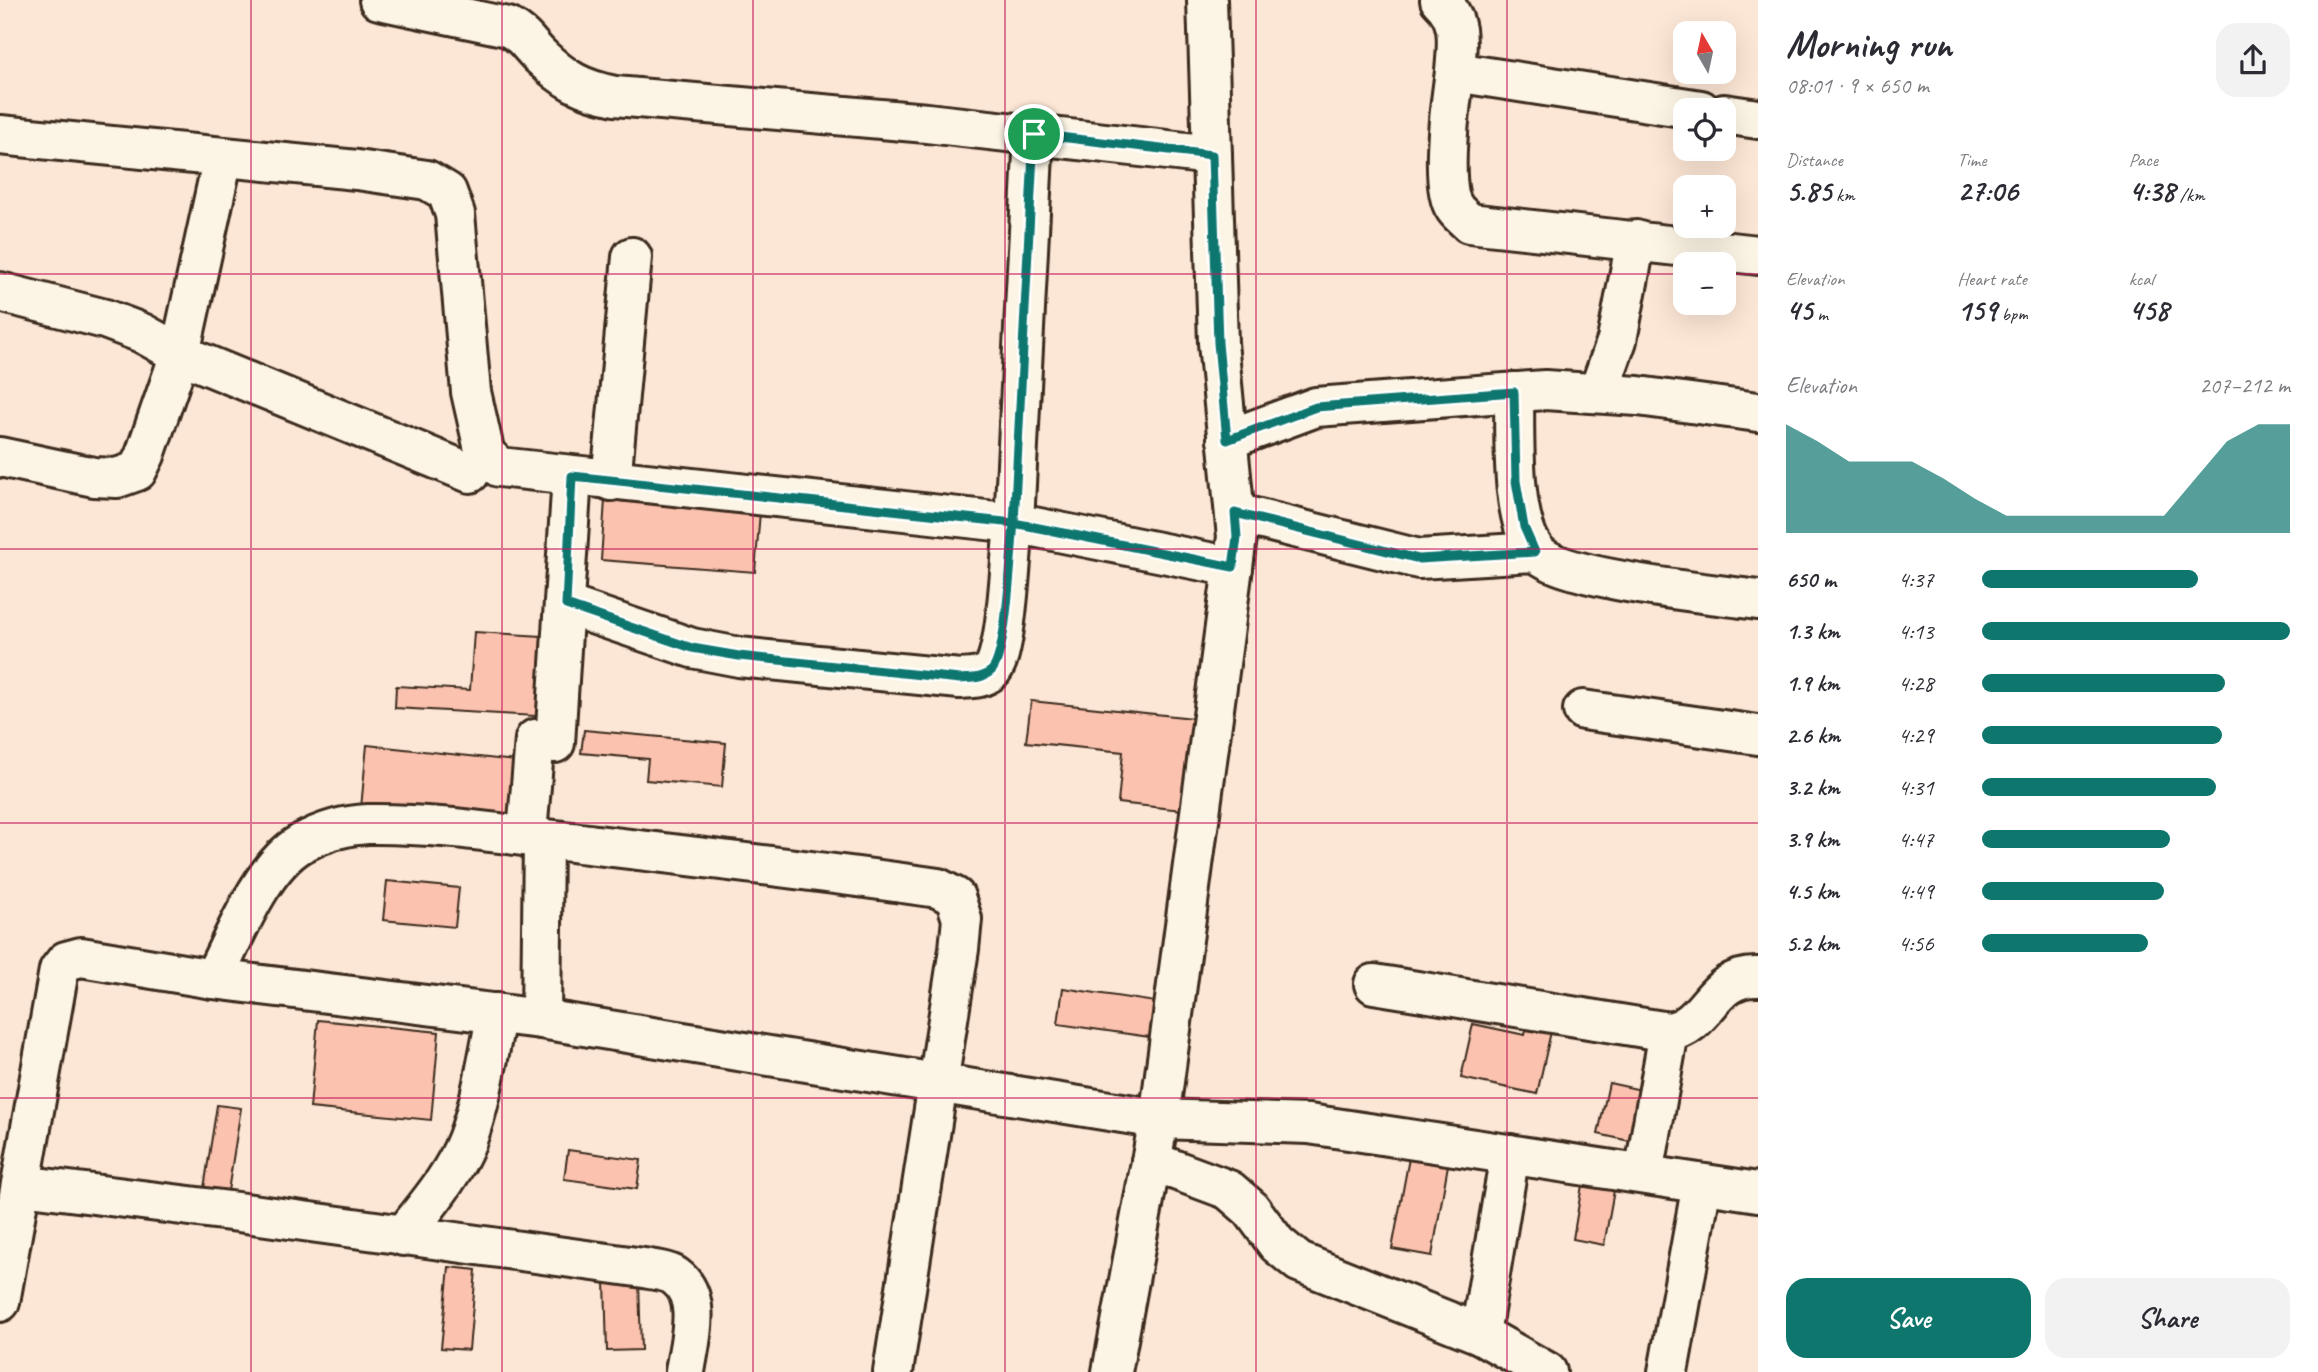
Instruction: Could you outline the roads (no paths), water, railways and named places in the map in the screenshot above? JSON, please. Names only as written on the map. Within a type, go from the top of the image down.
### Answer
[{"type":"street","points":[[379,0],[508,27],[522,35],[566,80],[587,90],[615,96],[1034,134],[1212,155]]},
{"type":"street","points":[[1112,1372],[1159,1119],[1237,537],[1218,343],[1207,0]]},
{"type":"street","points":[[1440,0],[1451,10],[1458,36],[1446,134],[1449,191],[1452,206],[1469,223],[1758,255]]},
{"type":"street","points":[[1455,72],[1673,106]]},
{"type":"street","points":[[1736,116],[1758,119]]},
{"type":"street","points":[[566,605],[692,648],[739,656],[960,679],[981,677],[993,670],[1002,649],[1014,523],[1034,134]]},
{"type":"street","points":[[0,135],[356,170],[427,180],[447,192],[455,214],[471,392],[485,454],[499,467],[1014,523],[1233,567]]},
{"type":"street","points":[[0,457],[94,477],[117,478],[137,471],[180,354],[223,157]]},
{"type":"street","points":[[1598,393],[1616,340],[1636,240]]},
{"type":"street","points":[[611,481],[632,257]]},
{"type":"street","points":[[0,292],[105,319],[142,333],[180,354],[470,473]]},
{"type":"street","points":[[1227,440],[1316,407],[1545,390],[1598,393],[1758,412]]},
{"type":"street","points":[[1514,392],[1516,481],[1524,527],[1535,552]]},
{"type":"street","points":[[544,839],[527,833],[545,741],[566,605],[572,476]]},
{"type":"street","points":[[1235,513],[1419,559],[1535,552],[1561,567],[1613,579],[1758,600]]},
{"type":"street","points":[[1583,710],[1758,736]]},
{"type":"street","points":[[214,979],[265,879],[281,859],[301,844],[330,830],[366,824],[454,829],[903,883],[938,888],[955,897],[962,919],[961,929],[893,1372]]},
{"type":"street","points":[[541,1019],[544,839]]},
{"type":"street","points":[[0,1303],[59,970],[66,961],[81,957],[214,979],[541,1019],[1159,1119],[1309,1125],[1758,1192]]},
{"type":"street","points":[[1374,984],[1669,1032],[1681,1030],[1692,1023],[1729,982],[1744,976],[1758,977]]},
{"type":"street","points":[[403,1236],[448,1175],[467,1141],[497,1013]]},
{"type":"street","points":[[1644,1174],[1669,1032]]},
{"type":"street","points":[[1480,1334],[1510,1154]]},
{"type":"street","points":[[1151,1161],[1229,1191],[1251,1209],[1277,1244],[1299,1262],[1480,1334],[1547,1372]]},
{"type":"street","points":[[1668,1372],[1702,1184]]},
{"type":"street","points":[[21,1185],[238,1212],[644,1268],[675,1275],[688,1289],[693,1311],[685,1372]]}]
